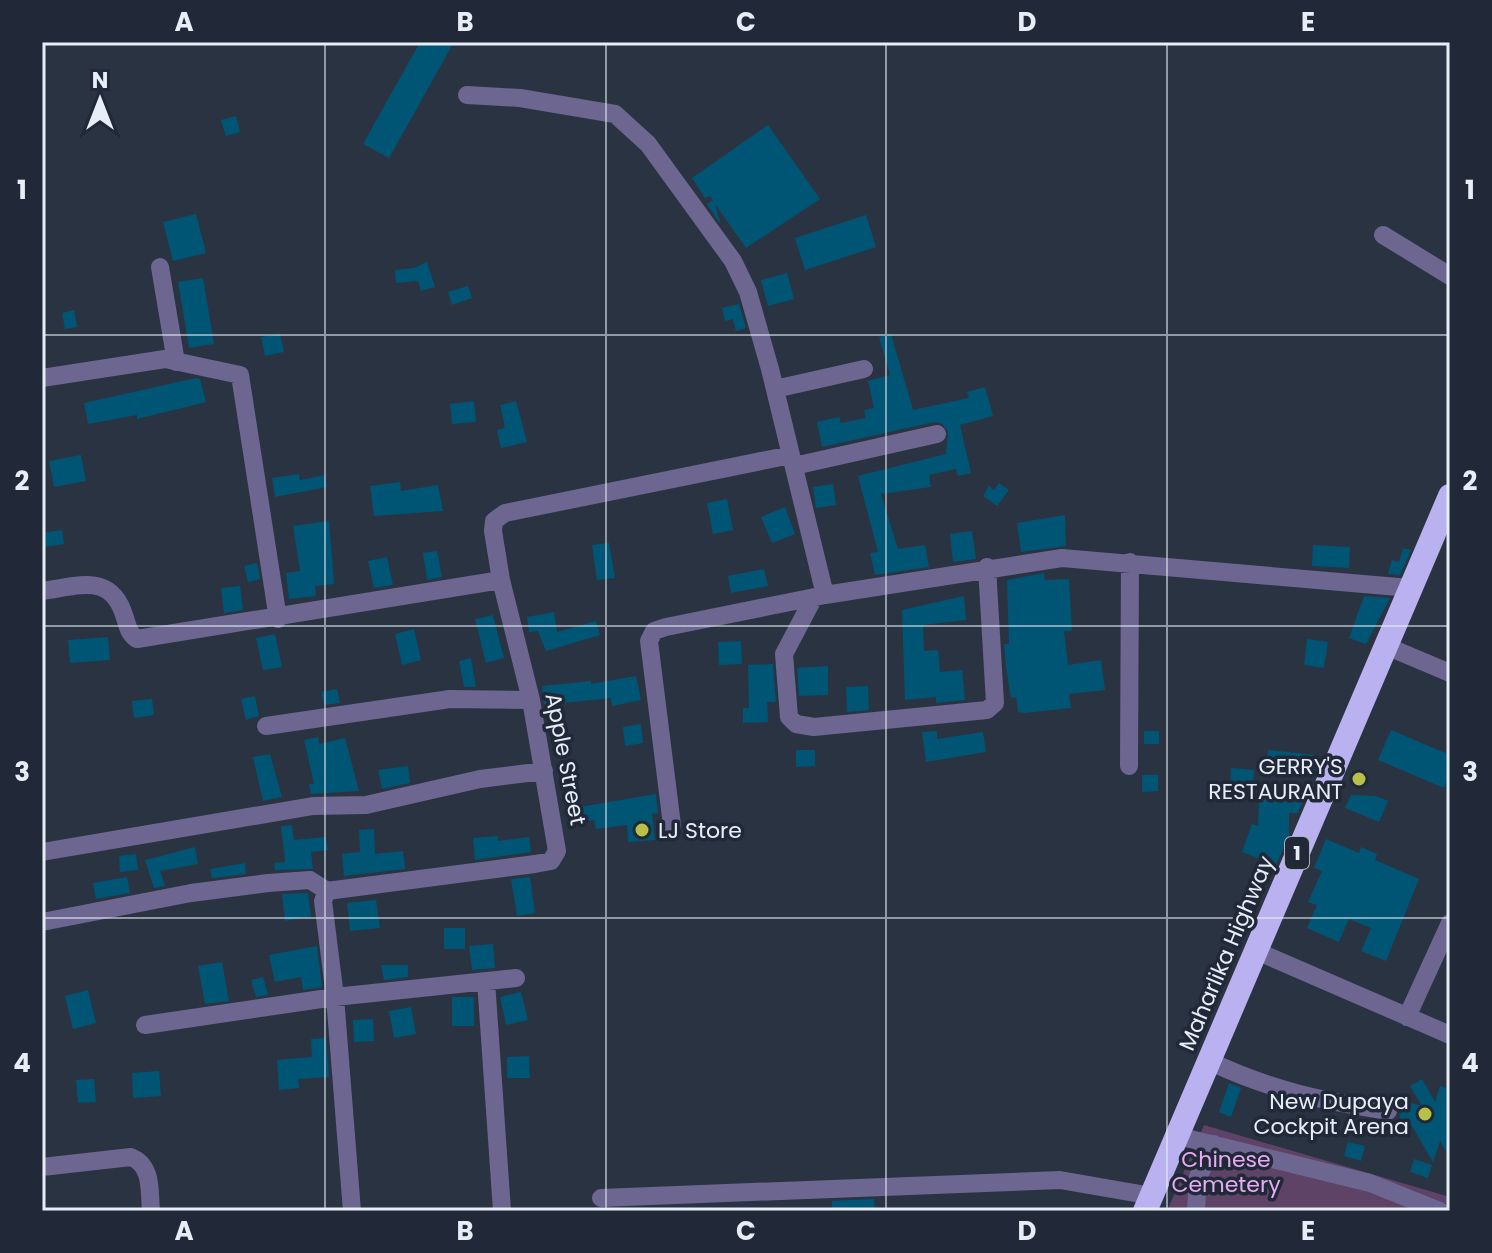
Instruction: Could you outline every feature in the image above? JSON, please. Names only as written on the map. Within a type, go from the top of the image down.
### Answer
[{"type":"highway","name":"Maharlika Highway","points":[[1149,1204],[1254,950],[1410,588],[1445,520],[1450,496]]},
{"type":"street","points":[[467,95],[573,105],[615,114],[633,127],[741,275],[775,389],[820,596],[784,654],[789,717],[796,724],[814,727],[987,710],[995,703],[987,567]]},
{"type":"street","points":[[1383,235],[1450,276]]},
{"type":"street","points":[[160,267],[176,362]]},
{"type":"street","points":[[42,378],[165,359],[240,375],[278,619]]},
{"type":"street","points":[[775,389],[864,369]]},
{"type":"street","points":[[792,461],[937,434]]},
{"type":"street","name":"Apple Street","points":[[327,891],[551,861],[557,846],[531,700],[501,580],[493,526],[505,513],[792,461]]},
{"type":"street","points":[[672,825],[650,653],[652,635],[666,627],[820,596],[987,567],[1062,558],[1410,588]]},
{"type":"street","points":[[1129,766],[1130,562]]},
{"type":"street","points":[[42,591],[87,586],[110,589],[119,598],[129,632],[137,639],[278,619],[501,580]]},
{"type":"street","points":[[1386,646],[1450,673]]},
{"type":"street","points":[[266,726],[450,699],[531,700]]},
{"type":"street","points":[[42,852],[313,806],[366,805],[480,779],[544,771]]},
{"type":"street","points":[[42,922],[191,893],[268,883],[310,880],[327,891],[323,901],[335,997],[352,1211]]},
{"type":"street","points":[[1407,1017],[1450,923]]},
{"type":"street","points":[[1254,950],[1450,1035]]},
{"type":"street","points":[[145,1025],[335,997],[516,978]]},
{"type":"street","points":[[486,981],[502,1211]]},
{"type":"street","points":[[1209,1061],[1254,1083],[1291,1094],[1388,1111]]},
{"type":"street","points":[[1178,1136],[1370,1183],[1440,1211]]},
{"type":"street","points":[[1196,1211],[1198,1177],[1214,1144]]},
{"type":"street","points":[[42,1167],[131,1157],[139,1161],[148,1175],[151,1211]]},
{"type":"street","points":[[601,1198],[1060,1180],[1149,1204]]},
{"type":"green space","name":"Chinese Cemetery","points":[[1204,1125],[1450,1197],[1450,1211],[1167,1211]]},
{"type":"building","points":[[420,42],[454,42],[389,158],[363,144]]},
{"type":"building","points":[[236,116],[240,132],[226,136],[221,120]]},
{"type":"building","points":[[768,125],[820,199],[746,248],[715,204],[721,225],[707,204],[713,200],[710,196],[705,198],[692,178]]},
{"type":"building","points":[[196,214],[206,253],[173,261],[163,222]]},
{"type":"building","points":[[866,215],[876,247],[805,270],[795,238]]},
{"type":"building","points":[[427,262],[435,287],[421,291],[418,281],[396,283],[395,270],[414,268]]},
{"type":"building","points":[[787,273],[794,299],[768,306],[761,280]]},
{"type":"building","points":[[203,278],[214,344],[189,348],[178,282]]},
{"type":"building","points":[[468,286],[472,298],[452,305],[448,292]]},
{"type":"building","points":[[739,304],[746,328],[736,331],[733,319],[725,321],[722,308]]},
{"type":"building","points":[[74,310],[77,327],[65,329],[62,313]]},
{"type":"building","points":[[280,334],[284,352],[265,356],[261,337]]},
{"type":"building","points":[[891,334],[913,410],[969,398],[967,392],[985,387],[993,416],[960,425],[971,473],[958,476],[956,469],[929,475],[931,487],[881,494],[898,549],[925,545],[929,567],[875,575],[870,553],[878,552],[858,476],[946,454],[948,431],[941,423],[934,422],[822,447],[817,422],[839,417],[841,423],[866,418],[864,410],[874,408],[868,381],[890,375],[879,337]]},
{"type":"building","points":[[200,379],[206,402],[137,419],[137,415],[88,424],[84,403]]},
{"type":"building","points":[[474,401],[476,422],[452,424],[450,404]]},
{"type":"building","points":[[516,401],[527,442],[501,448],[497,430],[505,428],[500,405]]},
{"type":"building","points":[[81,455],[86,481],[54,487],[49,461]]},
{"type":"building","points":[[299,474],[300,480],[325,475],[327,487],[275,497],[272,478]]},
{"type":"building","points":[[400,482],[401,491],[438,485],[443,511],[374,516],[370,486]]},
{"type":"building","points":[[999,483],[1009,490],[997,506],[983,496],[989,486],[994,490]]},
{"type":"building","points":[[833,484],[836,505],[816,508],[813,487]]},
{"type":"building","points":[[727,499],[733,530],[713,534],[707,503]]},
{"type":"building","points":[[785,507],[795,534],[772,543],[761,517]]},
{"type":"building","points":[[1065,515],[1066,546],[1021,552],[1017,523]]},
{"type":"building","points":[[329,521],[334,584],[315,586],[316,596],[289,599],[286,573],[300,571],[293,526]]},
{"type":"building","points":[[62,530],[64,544],[44,547],[42,533]]},
{"type":"building","points":[[972,531],[976,559],[953,562],[950,534]]},
{"type":"building","points":[[609,543],[615,578],[597,580],[592,545]]},
{"type":"building","points":[[1313,545],[1350,547],[1349,568],[1312,566]]},
{"type":"building","points":[[1403,548],[1411,550],[1400,575],[1388,574],[1392,560],[1399,562]]},
{"type":"building","points":[[437,551],[442,577],[427,580],[423,553]]},
{"type":"building","points":[[387,557],[393,585],[374,588],[368,561]]},
{"type":"building","points":[[257,563],[260,579],[248,582],[244,566]]},
{"type":"building","points":[[764,569],[768,586],[731,593],[728,576]]},
{"type":"building","points":[[1044,573],[1045,580],[1069,579],[1072,631],[1064,631],[1068,665],[1101,660],[1105,690],[1069,694],[1071,708],[1024,713],[1018,712],[1016,697],[1011,698],[1006,667],[1004,644],[1009,644],[1007,580]]},
{"type":"building","points":[[240,586],[243,610],[224,613],[221,588]]},
{"type":"building","points":[[964,596],[966,620],[923,625],[924,651],[938,650],[940,672],[962,670],[965,700],[936,703],[936,697],[905,700],[902,610]]},
{"type":"building","points":[[1364,596],[1390,598],[1366,644],[1349,638]]},
{"type":"building","points":[[554,612],[557,632],[596,621],[600,635],[546,651],[538,631],[529,632],[527,617]]},
{"type":"building","points":[[493,615],[504,658],[486,663],[475,619]]},
{"type":"building","points":[[414,629],[421,660],[402,665],[395,634]]},
{"type":"building","points":[[275,634],[282,667],[263,670],[256,638]]},
{"type":"building","points":[[108,637],[110,660],[70,663],[68,640]]},
{"type":"building","points":[[1307,639],[1328,642],[1324,668],[1304,665]]},
{"type":"building","points":[[741,641],[742,664],[719,665],[718,642]]},
{"type":"building","points":[[471,658],[476,687],[464,687],[459,661]]},
{"type":"building","points":[[773,664],[776,702],[767,702],[768,722],[743,723],[743,708],[749,708],[748,665]]},
{"type":"building","points":[[828,666],[828,695],[799,696],[797,668]]},
{"type":"building","points":[[636,676],[641,700],[612,706],[611,698],[544,705],[542,686],[591,681],[591,684]]},
{"type":"building","points":[[868,686],[869,710],[847,712],[846,687]]},
{"type":"building","points":[[337,689],[340,703],[324,705],[321,692]]},
{"type":"building","points":[[255,696],[259,716],[246,720],[241,699]]},
{"type":"building","points":[[152,699],[154,715],[134,718],[132,701]]},
{"type":"building","points":[[641,724],[643,743],[625,746],[623,727]]},
{"type":"building","points":[[1391,730],[1450,755],[1450,773],[1444,788],[1378,760]]},
{"type":"building","points":[[937,731],[937,739],[983,732],[986,752],[926,762],[922,732]]},
{"type":"building","points":[[1144,731],[1159,731],[1159,744],[1144,744]]},
{"type":"building","points":[[318,737],[319,744],[345,738],[359,791],[311,794],[309,784],[314,784],[304,740]]},
{"type":"building","points":[[796,750],[815,750],[815,766],[796,767]]},
{"type":"building","points":[[1268,750],[1316,755],[1314,772],[1266,764]]},
{"type":"building","points":[[270,754],[282,797],[263,801],[253,757]]},
{"type":"building","points":[[408,766],[410,783],[382,789],[378,770]]},
{"type":"building","points":[[1231,768],[1254,770],[1253,788],[1230,787]]},
{"type":"building","points":[[1142,775],[1158,775],[1158,791],[1142,792]]},
{"type":"building","points":[[1292,792],[1305,793],[1304,799],[1298,813],[1289,813],[1289,836],[1276,865],[1242,852],[1252,824],[1258,826],[1259,799],[1292,801]]},
{"type":"building","points":[[656,794],[658,813],[652,814],[655,840],[628,842],[627,825],[596,829],[594,820],[570,824],[568,809]]},
{"type":"building","points":[[1351,795],[1376,796],[1388,801],[1379,822],[1345,808]]},
{"type":"building","points":[[292,825],[294,840],[326,837],[328,850],[311,852],[313,869],[275,870],[274,863],[285,862],[281,826]]},
{"type":"building","points":[[374,829],[375,854],[403,851],[405,869],[344,876],[342,854],[360,852],[359,830]]},
{"type":"building","points":[[498,836],[498,841],[529,837],[531,852],[475,860],[473,838]]},
{"type":"building","points":[[1326,839],[1359,853],[1361,847],[1377,854],[1375,860],[1419,879],[1386,961],[1361,951],[1371,928],[1349,919],[1339,942],[1307,928],[1317,905],[1308,902],[1322,871],[1314,868]]},
{"type":"building","points":[[195,847],[198,864],[160,871],[165,886],[154,888],[145,860]]},
{"type":"building","points":[[136,854],[138,870],[120,872],[119,856]]},
{"type":"building","points":[[245,863],[246,874],[212,878],[210,869]]},
{"type":"building","points":[[127,877],[130,893],[96,899],[93,883]]},
{"type":"building","points":[[530,877],[535,913],[517,916],[511,879]]},
{"type":"building","points":[[308,893],[311,917],[285,921],[282,894]]},
{"type":"building","points":[[376,900],[380,928],[350,931],[347,903]]},
{"type":"building","points":[[444,928],[465,928],[465,949],[444,949]]},
{"type":"building","points":[[493,944],[495,968],[472,970],[469,946]]},
{"type":"building","points":[[317,946],[322,987],[303,990],[301,977],[275,982],[269,955]]},
{"type":"building","points":[[222,962],[229,1001],[205,1004],[198,966]]},
{"type":"building","points":[[381,965],[408,965],[408,977],[384,980]]},
{"type":"building","points":[[263,977],[268,995],[256,997],[251,980]]},
{"type":"building","points":[[88,990],[96,1023],[73,1029],[65,996]]},
{"type":"building","points":[[521,992],[528,1020],[506,1025],[500,997]]},
{"type":"building","points":[[452,997],[474,997],[474,1026],[452,1026]]},
{"type":"building","points":[[411,1007],[416,1034],[394,1038],[389,1011]]},
{"type":"building","points":[[373,1019],[374,1041],[354,1042],[353,1020]]},
{"type":"building","points":[[326,1038],[329,1077],[298,1079],[299,1088],[279,1090],[277,1060],[312,1057],[311,1039]]},
{"type":"building","points":[[529,1056],[530,1078],[507,1078],[507,1057]]},
{"type":"building","points":[[159,1071],[161,1096],[133,1098],[132,1073]]},
{"type":"building","points":[[94,1079],[96,1102],[78,1103],[76,1080]]},
{"type":"building","name":"New Dupaya Cockpit Arena","points":[[1422,1079],[1435,1102],[1440,1086],[1450,1089],[1450,1158],[1440,1141],[1433,1162],[1412,1126],[1398,1123],[1404,1101],[1422,1106],[1410,1086]]},
{"type":"building","points":[[1229,1083],[1241,1088],[1231,1117],[1219,1112]]},
{"type":"building","points":[[1348,1142],[1365,1146],[1361,1161],[1344,1156]]},
{"type":"building","points":[[1414,1159],[1432,1165],[1428,1178],[1410,1172]]},
{"type":"building","points":[[874,1199],[875,1211],[832,1211],[832,1201]]},
{"type":"place","name":"GERRY'S RESTAURANT","points":[[1359,779]]},
{"type":"place","name":"LJ Store","points":[[642,830]]},
{"type":"place","name":"New Dupaya Cockpit Arena","points":[[1425,1114]]}]
